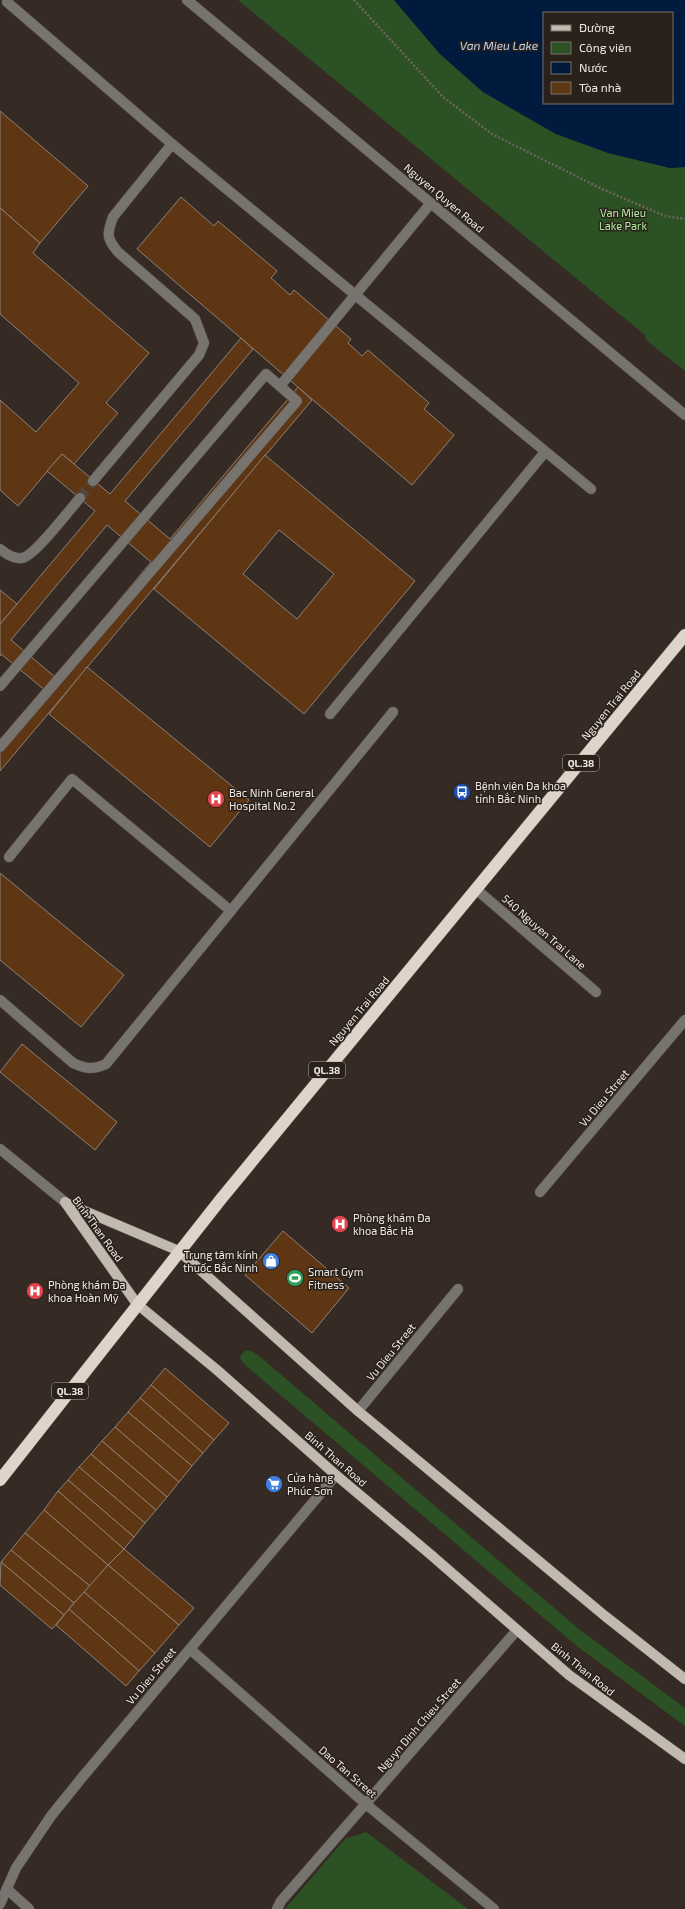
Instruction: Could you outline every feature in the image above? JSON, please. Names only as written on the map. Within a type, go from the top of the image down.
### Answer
[{"type":"highway","name":"Nguyen Trai Road","points":[[0,1480],[179,1251],[685,635]]},
{"type":"main road","points":[[65,1202],[179,1251],[358,1411],[547,1566],[605,1616],[685,1679]]},
{"type":"main road","name":"Binh Than Road","points":[[65,1202],[137,1304],[216,1370],[569,1675],[685,1759]]},
{"type":"street","name":"Nguyen Quyen Road","points":[[187,0],[685,415]]},
{"type":"street","points":[[0,11],[8,1],[172,144],[591,489]]},
{"type":"street","points":[[93,481],[199,355],[204,343],[195,318],[118,252],[110,243],[108,231],[113,217],[172,144]]},
{"type":"street","points":[[280,386],[430,203]]},
{"type":"street","points":[[0,686],[266,374],[297,401],[0,747]]},
{"type":"street","points":[[330,714],[545,452]]},
{"type":"street","points":[[0,549],[7,555],[23,558],[34,552],[80,498]]},
{"type":"street","points":[[0,1000],[73,1063],[85,1069],[96,1069],[106,1064],[393,712]]},
{"type":"street","points":[[9,857],[72,779],[231,911]]},
{"type":"street","name":"540 Nguyen Trai Lane","points":[[477,890],[596,992]]},
{"type":"street","name":"Vu Dieu Street","points":[[540,1192],[685,1020]]},
{"type":"street","name":"Binh Than Road","points":[[0,1150],[65,1202]]},
{"type":"street","name":"Vu Dieu Street","points":[[358,1411],[458,1289]]},
{"type":"street","name":"Vu Dieu Street","points":[[0,1904],[16,1868],[51,1816],[336,1475]]},
{"type":"street","name":"Nguyn Dinh Chieu Street","points":[[273,1909],[279,1905],[517,1630]]},
{"type":"street","name":"Dao Tan Street","points":[[190,1649],[366,1805],[494,1909]]},
{"type":"street","points":[[7,1888],[29,1909]]},
{"type":"path","points":[[354,0],[443,97],[492,134],[602,189],[665,216],[685,219]]},
{"type":"green space","name":"Van Mieu Lake Park","points":[[238,0],[394,0],[440,54],[483,92],[556,134],[669,168],[685,167],[685,371],[646,340],[645,335]]},
{"type":"green space","points":[[246,1350],[258,1355],[580,1630],[685,1708],[685,1726],[578,1647],[244,1364],[240,1358]]},
{"type":"green space","points":[[366,1832],[468,1909],[285,1909],[345,1839]]},
{"type":"water","name":"Van Mieu Lake","points":[[394,0],[685,0],[685,167],[670,168],[608,153],[556,134],[483,92],[440,54]]},
{"type":"building","points":[[0,111],[88,186],[40,243],[0,208]]},
{"type":"building","points":[[181,197],[214,226],[218,221],[277,271],[271,278],[290,295],[294,290],[351,339],[348,343],[362,356],[368,350],[429,403],[424,409],[454,435],[412,485],[137,249]]},
{"type":"building","points":[[0,208],[40,243],[33,253],[149,353],[106,403],[118,413],[74,464],[62,454],[18,506],[0,490],[0,400],[36,432],[79,383],[0,314]]},
{"type":"building","points":[[241,338],[253,349],[125,501],[170,539],[298,387],[312,400],[0,771],[0,746],[46,691],[1,654],[0,656],[0,624],[95,511],[47,471],[62,454],[110,494]],"holes":[[[107,525],[151,562],[55,677],[11,640]]]},
{"type":"building","points":[[265,455],[415,581],[304,714],[154,589]],"holes":[[[279,530],[334,574],[297,619],[243,574]]]},
{"type":"building","points":[[0,590],[17,604],[0,624]]},
{"type":"building","points":[[87,667],[249,800],[210,847],[49,714]]},
{"type":"building","points":[[0,873],[124,975],[81,1027],[0,960]]},
{"type":"building","points":[[22,1044],[117,1122],[95,1150],[0,1072]]},
{"type":"building","points":[[283,1231],[349,1288],[312,1333],[245,1275]]},
{"type":"building","points":[[165,1368],[229,1423],[214,1440],[151,1385]]},
{"type":"building","points":[[151,1385],[214,1440],[203,1453],[140,1398]]},
{"type":"building","points":[[140,1398],[203,1453],[192,1466],[128,1412]]},
{"type":"building","points":[[128,1412],[192,1466],[179,1482],[115,1427]]},
{"type":"building","points":[[115,1427],[179,1482],[167,1497],[102,1441]]},
{"type":"building","points":[[102,1441],[167,1497],[156,1510],[91,1454]]},
{"type":"building","points":[[91,1454],[156,1510],[145,1523],[79,1467]]},
{"type":"building","points":[[79,1467],[145,1523],[134,1537],[68,1480]]},
{"type":"building","points":[[68,1480],[134,1537],[124,1549],[58,1491]]},
{"type":"building","points":[[58,1491],[124,1549],[108,1565],[44,1510]]},
{"type":"building","points":[[44,1510],[108,1565],[90,1586],[25,1533]]},
{"type":"building","points":[[25,1533],[90,1586],[74,1603],[11,1550]]},
{"type":"building","points":[[124,1549],[194,1608],[179,1625],[108,1565]]},
{"type":"building","points":[[11,1550],[74,1603],[64,1615],[1,1562]]},
{"type":"building","points":[[1,1562],[64,1615],[52,1629],[0,1585]]},
{"type":"building","points":[[108,1565],[179,1625],[155,1653],[84,1592]]},
{"type":"building","points":[[84,1592],[155,1653],[139,1671],[69,1609]]},
{"type":"building","points":[[69,1609],[139,1671],[126,1686],[56,1625]]},
{"type":"tunnel","points":[[80,498],[93,481]]},
{"type":"place","name":"Bệnh viện Đa khoa tỉnh Bắc Ninh","points":[[462,792]]},
{"type":"place","name":"Bac Ninh General Hospital No.2","points":[[216,799]]},
{"type":"place","name":"Phòng khám Đa khoa Bắc Hà","points":[[340,1224]]},
{"type":"place","name":"Trung tâm kính thuốc Bắc Ninh","points":[[271,1261]]},
{"type":"place","name":"Smart Gym Fitness","points":[[295,1278]]},
{"type":"place","name":"Phòng khám Đa khoa Hoàn Mỹ","points":[[35,1291]]},
{"type":"place","name":"Cửa hàng Phúc Sơn","points":[[274,1484]]}]
